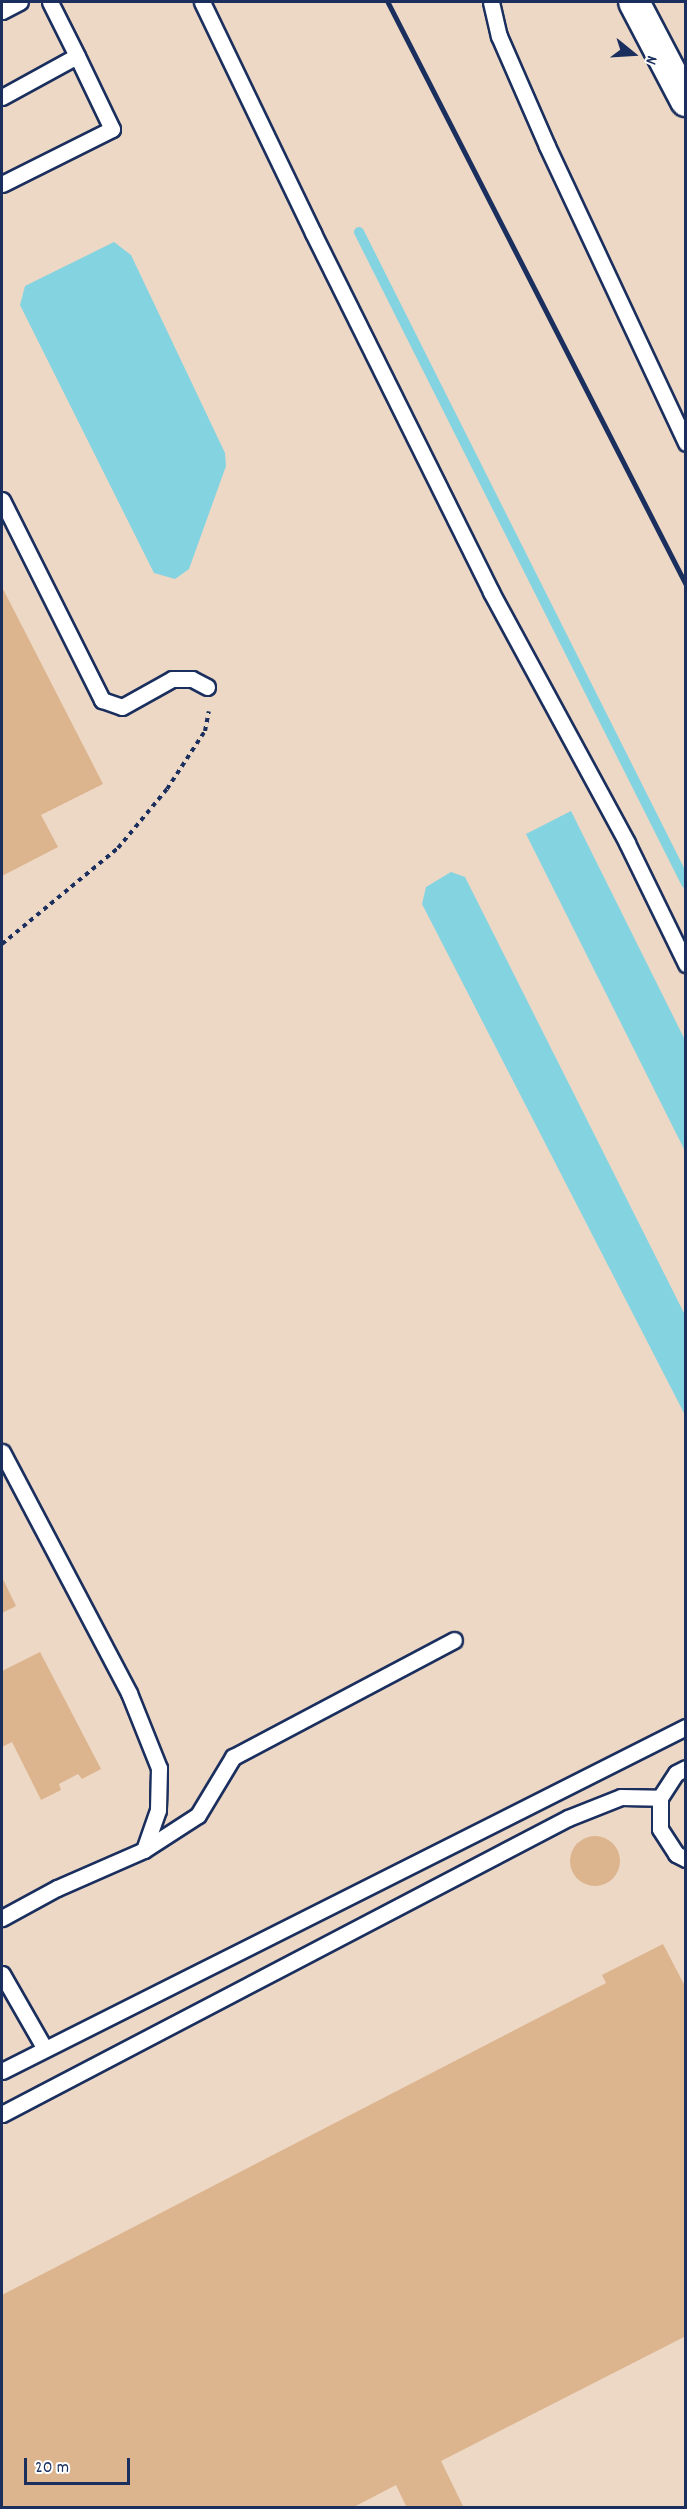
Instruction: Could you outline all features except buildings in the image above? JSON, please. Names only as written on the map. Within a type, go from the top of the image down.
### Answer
[{"type":"street","points":[[634,2],[686,100]]},
{"type":"lane","points":[[2,11],[20,2]]},
{"type":"lane","points":[[2,184],[112,129],[50,2]]},
{"type":"lane","points":[[202,2],[313,233],[491,591],[627,843],[686,964]]},
{"type":"lane","points":[[491,2],[499,36],[547,146],[686,443]]},
{"type":"lane","points":[[2,97],[77,56]]},
{"type":"lane","points":[[2,500],[102,700],[122,707],[172,679],[192,679],[207,687]]},
{"type":"lane","points":[[2,1452],[129,1693],[159,1768],[158,1810],[144,1850]]},
{"type":"lane","points":[[2,1918],[57,1888],[144,1850],[198,1815],[233,1757],[454,1640]]},
{"type":"lane","points":[[2,2071],[686,1727]]},
{"type":"lane","points":[[686,1768],[676,1773],[660,1798],[660,1829],[681,1856],[686,1872]]},
{"type":"lane","points":[[2,2114],[568,1818],[621,1797],[660,1798]]},
{"type":"lane","points":[[2,1974],[45,2049]]},
{"type":"path","points":[[2,944],[118,848],[167,789],[205,731],[211,702],[207,687]]},
{"type":"shaded area","points":[[2,2],[685,2],[685,2507],[2,2508]]},
{"type":"water","points":[[114,242],[131,255],[225,453],[226,466],[189,569],[175,579],[154,573],[20,305],[25,286]]},
{"type":"water","points":[[571,811],[685,1040],[685,1151],[526,834]]},
{"type":"water","points":[[451,872],[465,877],[685,1315],[685,1415],[422,904],[426,887]]},
{"type":"waterway","points":[[359,232],[686,883]]},
{"type":"railway","points":[[388,2],[686,584]]}]
